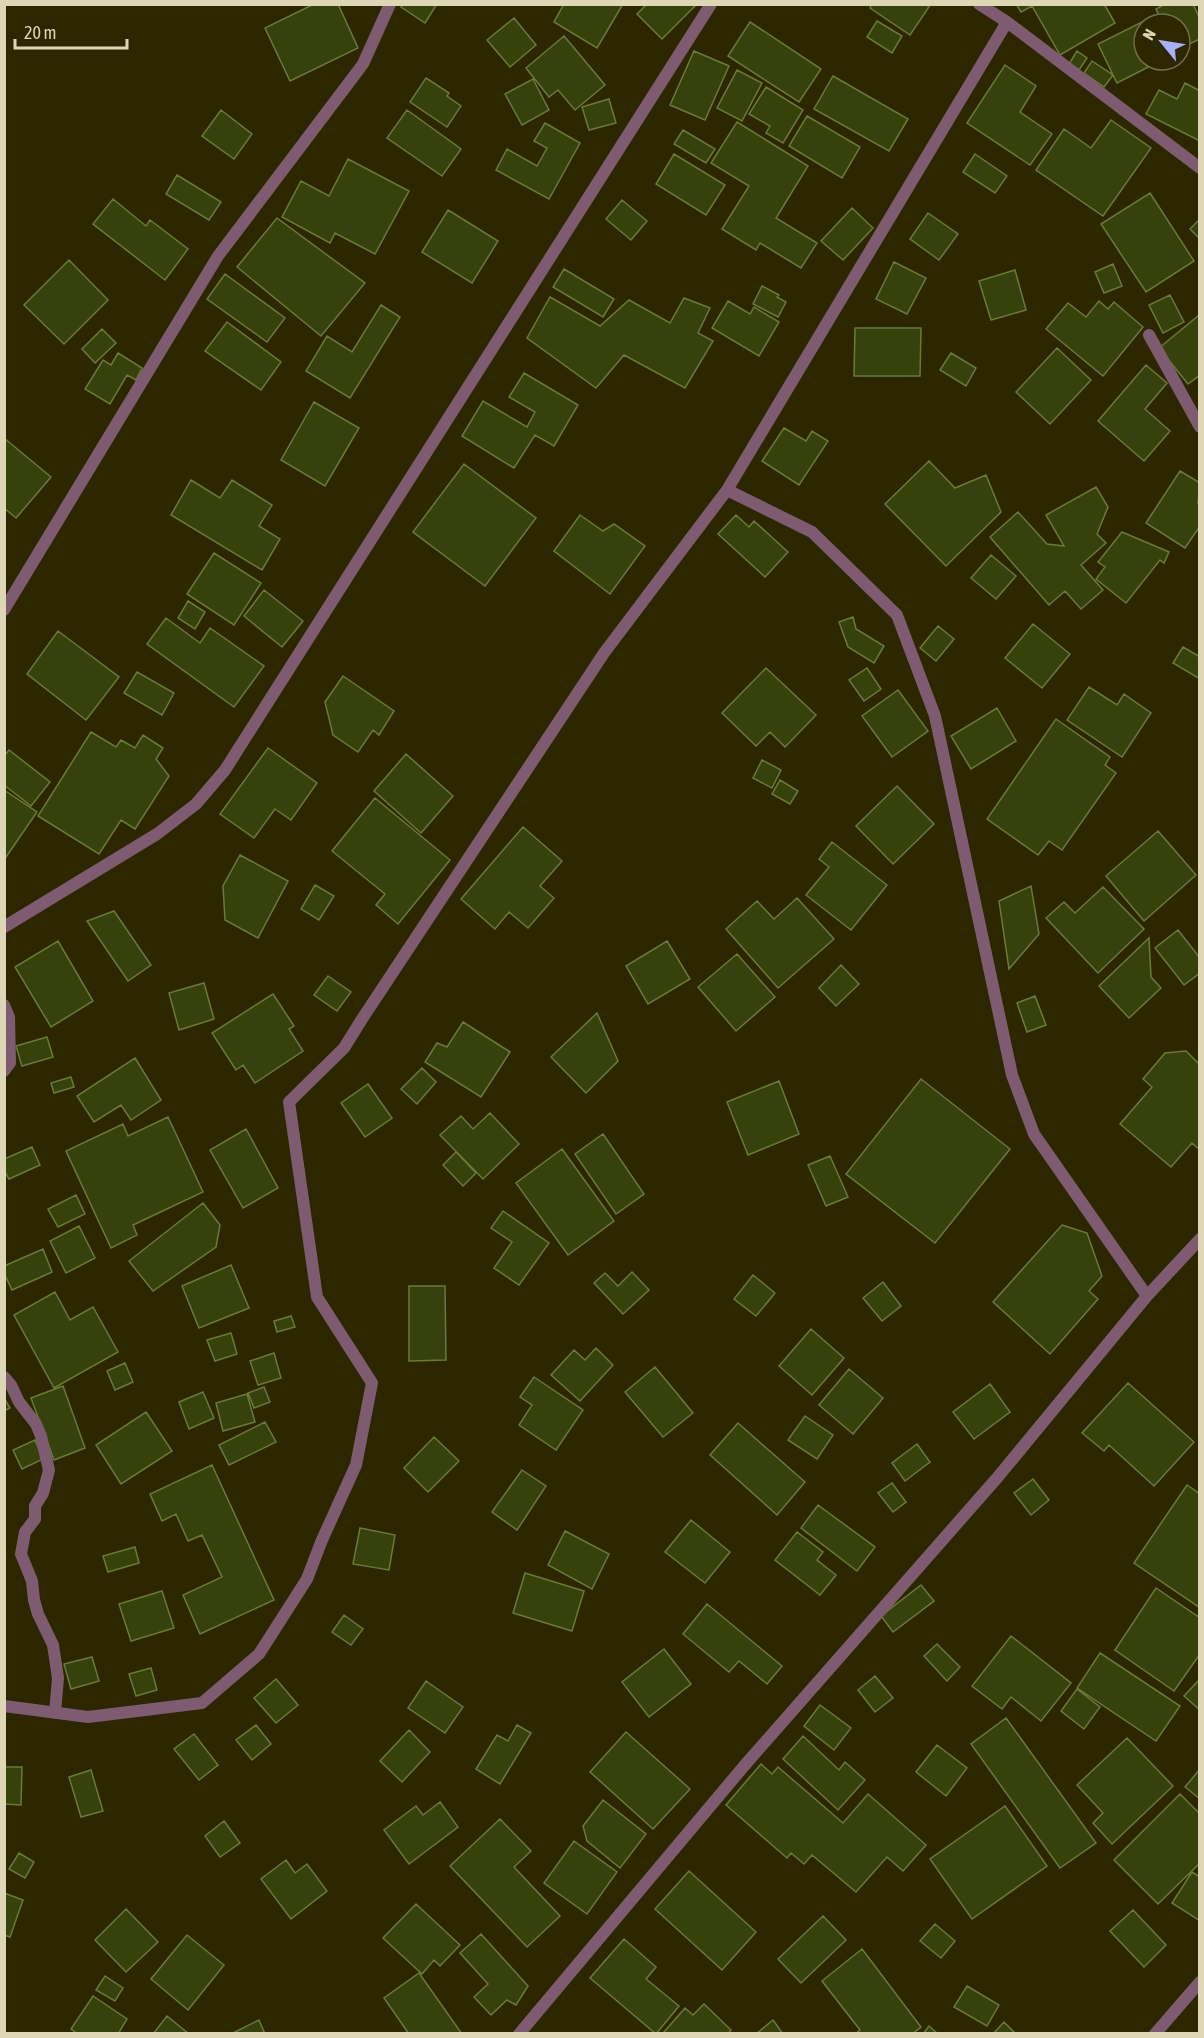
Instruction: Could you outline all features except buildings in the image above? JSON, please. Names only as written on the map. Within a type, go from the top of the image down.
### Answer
[{"type":"street","points":[[4,610],[218,256],[363,64],[390,4]]},
{"type":"street","points":[[4,927],[157,834],[196,804],[225,770],[711,4]]},
{"type":"street","points":[[979,4],[1007,22],[1200,168]]},
{"type":"street","points":[[4,1706],[88,1717],[202,1703],[259,1654],[307,1579],[356,1465],[372,1383],[317,1296],[289,1102],[344,1048],[604,653],[727,490],[1007,22]]},
{"type":"street","points":[[1149,335],[1200,427]]},
{"type":"street","points":[[727,490],[812,532],[897,615],[936,716],[1012,1075],[1030,1124],[1034,1134],[1148,1296]]},
{"type":"street","points":[[4,1005],[9,1017],[10,1063],[4,1071]]},
{"type":"street","points":[[519,2034],[744,1766],[997,1478],[1148,1296],[1200,1239]]},
{"type":"street","points":[[4,1377],[36,1424],[49,1470],[43,1493],[35,1506],[34,1519],[25,1532],[21,1554],[32,1581],[38,1614],[53,1645],[58,1678],[55,1713]]},
{"type":"street","points":[[1155,2034],[1200,1982]]}]
